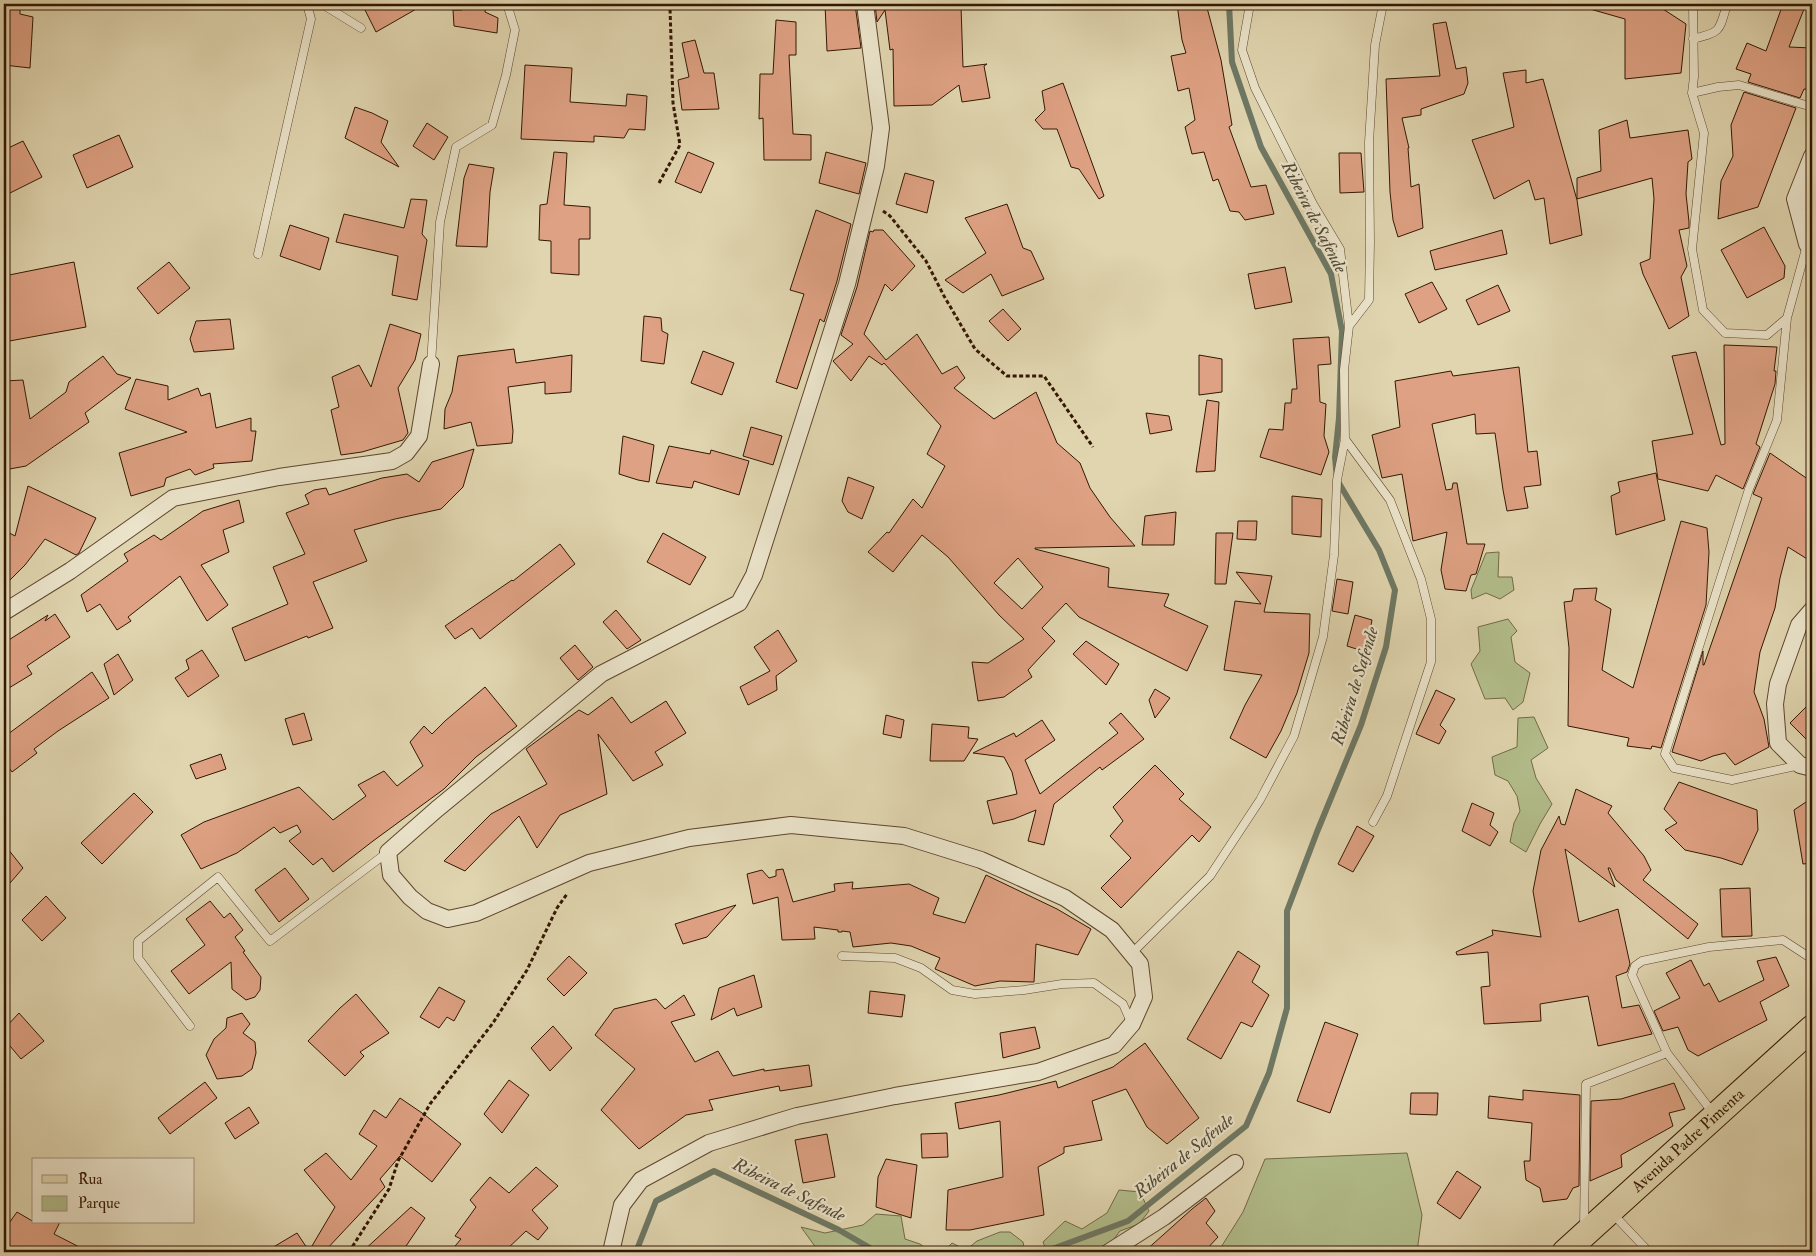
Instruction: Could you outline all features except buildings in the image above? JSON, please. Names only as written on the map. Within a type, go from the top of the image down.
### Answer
[{"type":"main road","name":"Avenida Padre Pimenta","points":[[1565,1252],[1812,1028]]},
{"type":"street","points":[[610,1252],[622,1205],[640,1180],[709,1143],[797,1116],[895,1096],[1038,1072],[1114,1045],[1132,1024],[1144,997],[1140,964],[1112,930],[1064,898],[982,860],[904,836],[791,825],[690,838],[589,863],[476,913],[448,919],[427,911],[410,897],[391,875],[388,852],[437,808],[601,674],[739,603],[754,575],[847,284],[876,166],[881,128],[865,4]]},
{"type":"street","points":[[1810,248],[1796,199],[1812,156]]},
{"type":"street","points":[[1796,199],[1812,200]]},
{"type":"street","points":[[4,612],[70,571],[173,498],[279,477],[392,461],[406,453],[419,436],[431,364]]},
{"type":"street","points":[[1806,767],[1778,743],[1775,704],[1778,684],[1799,625],[1812,610]]},
{"type":"street","points":[[1109,1252],[1164,1217],[1235,1163]]},
{"type":"lane","points":[[258,254],[311,18],[308,4]]},
{"type":"lane","points":[[322,4],[361,28]]},
{"type":"lane","points":[[431,364],[440,222],[444,203],[456,147],[492,125],[506,75],[515,30],[508,4]]},
{"type":"lane","points":[[1132,953],[1210,876],[1260,800],[1294,736],[1323,637],[1334,555],[1337,480],[1345,439],[1344,370],[1349,326],[1340,249],[1313,204],[1255,88],[1242,50],[1250,4]]},
{"type":"lane","points":[[1349,326],[1369,300],[1369,142],[1374,45],[1383,4]]},
{"type":"lane","points":[[1693,4],[1694,77],[1692,93],[1704,133],[1692,249],[1703,310],[1725,333],[1767,335],[1787,318]]},
{"type":"lane","points":[[1693,39],[1713,34],[1719,30],[1727,4]]},
{"type":"lane","points":[[1692,93],[1718,86],[1739,85],[1812,106]]},
{"type":"lane","points":[[1806,767],[1732,780],[1674,768],[1665,754],[1749,490],[1777,420],[1787,318],[1810,248]]},
{"type":"lane","points":[[1345,439],[1390,500],[1421,579],[1431,619],[1431,662],[1387,796],[1374,822]]},
{"type":"lane","points":[[190,1026],[138,958],[138,941],[218,877],[270,941],[388,852]]},
{"type":"lane","points":[[1715,1116],[1667,1053],[1632,975],[1635,966],[1642,961],[1709,947],[1783,940],[1812,961]]},
{"type":"lane","points":[[842,956],[895,958],[922,968],[952,990],[974,994],[1024,990],[1062,984],[1094,983],[1123,1004],[1132,1024]]},
{"type":"lane","points":[[1583,1236],[1586,1084],[1667,1053]]},
{"type":"lane","points":[[1610,1211],[1649,1252]]},
{"type":"path","points":[[659,183],[680,145],[673,104],[670,41],[670,8],[674,4]]},
{"type":"path","points":[[867,202],[890,216],[926,262],[975,349],[1007,376],[1044,376],[1093,446]]},
{"type":"path","points":[[350,1252],[389,1189],[398,1161],[430,1104],[493,1023],[527,970],[557,908],[568,893]]},
{"type":"green space","points":[[1499,552],[1498,577],[1512,577],[1514,590],[1500,599],[1486,593],[1472,599],[1471,590],[1486,553]]},
{"type":"green space","points":[[1508,619],[1517,631],[1511,637],[1515,662],[1530,673],[1523,702],[1513,710],[1505,698],[1485,699],[1471,664],[1480,651],[1478,627]]},
{"type":"green space","points":[[1534,717],[1548,748],[1531,760],[1536,778],[1552,804],[1526,852],[1510,842],[1514,823],[1520,811],[1517,796],[1508,781],[1495,775],[1492,757],[1517,747],[1518,718]]},
{"type":"green space","points":[[1407,1153],[1422,1215],[1417,1252],[1218,1252],[1243,1212],[1265,1159]]},
{"type":"green space","points":[[1119,1190],[1140,1192],[1149,1211],[1139,1224],[1120,1231],[1111,1243],[1085,1252],[1047,1252],[1043,1242],[1065,1221],[1082,1229],[1107,1213]]},
{"type":"green space","points":[[876,1214],[901,1216],[905,1239],[920,1244],[931,1252],[819,1252],[801,1227],[825,1233],[863,1225]]},
{"type":"green space","points":[[1000,1232],[1010,1232],[1023,1242],[1025,1252],[943,1252],[952,1243],[966,1250],[977,1241]]},
{"type":"waterway","name":"Ribeira de Safende","points":[[1044,1252],[1128,1221],[1246,1126],[1269,1073],[1287,1008],[1287,911],[1361,725],[1386,647],[1395,590],[1379,550],[1337,480],[1335,457],[1339,418],[1342,331],[1331,274],[1261,147],[1232,62],[1229,4]]},
{"type":"waterway","name":"Ribeira de Safende","points":[[636,1252],[656,1201],[714,1171],[839,1230],[877,1252]]}]
